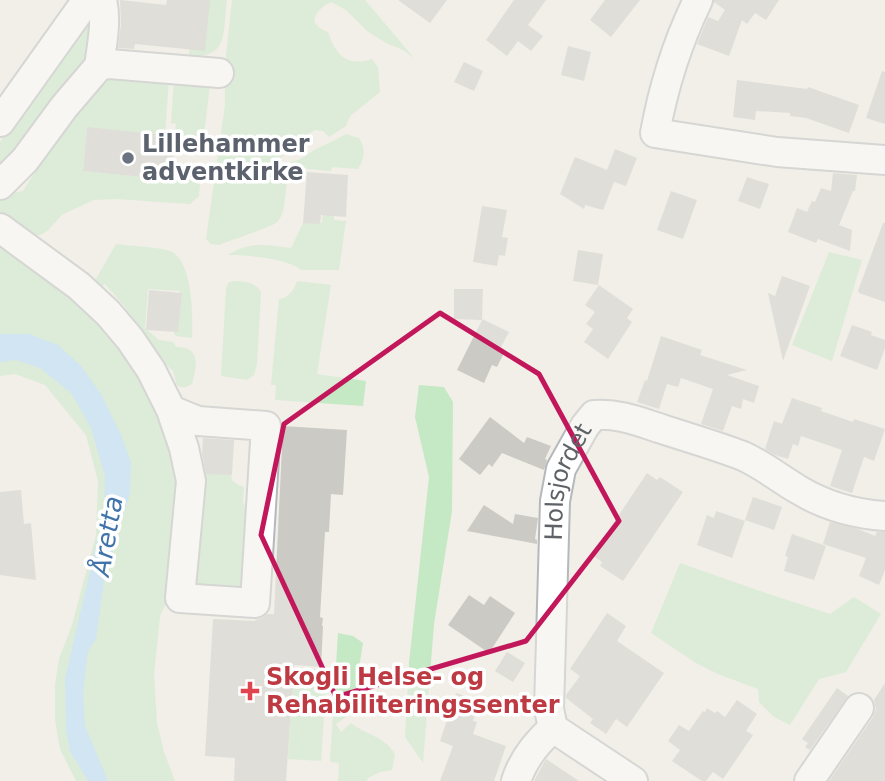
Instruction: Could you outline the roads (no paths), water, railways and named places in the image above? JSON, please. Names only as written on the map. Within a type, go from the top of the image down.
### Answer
[{"type":"street","points":[[0,122],[87,0]]},
{"type":"street","points":[[0,185],[25,160],[64,107],[99,66],[104,8],[102,0]]},
{"type":"street","points":[[698,0],[684,29],[655,133],[776,152],[885,160]]},
{"type":"street","points":[[99,66],[109,64],[219,73]]},
{"type":"street","points":[[0,228],[79,286],[108,313],[151,370],[171,410],[184,448],[191,481],[180,598],[255,603],[266,426],[198,421],[171,410]]},
{"type":"street","name":"Holsjordet","points":[[552,728],[549,692],[555,501],[561,470],[584,426],[594,415],[605,414],[633,419],[745,457],[825,504],[885,516]]},
{"type":"street","points":[[809,781],[859,708]]},
{"type":"street","points":[[516,781],[528,754],[552,728],[629,780]]},
{"type":"water","name":"Åretta","points":[[0,334],[29,334],[58,345],[81,366],[101,394],[131,462],[130,493],[104,580],[96,639],[88,651],[83,691],[85,726],[108,781],[88,781],[70,751],[66,729],[65,679],[104,511],[105,476],[91,428],[72,394],[40,368],[16,360],[0,362]]},
{"type":"place","name":"Lillehammer adventkirke","points":[[128,158]]},
{"type":"place","name":"Skogli Helse- og Rehabiliteringssenter","points":[[250,691]]}]
